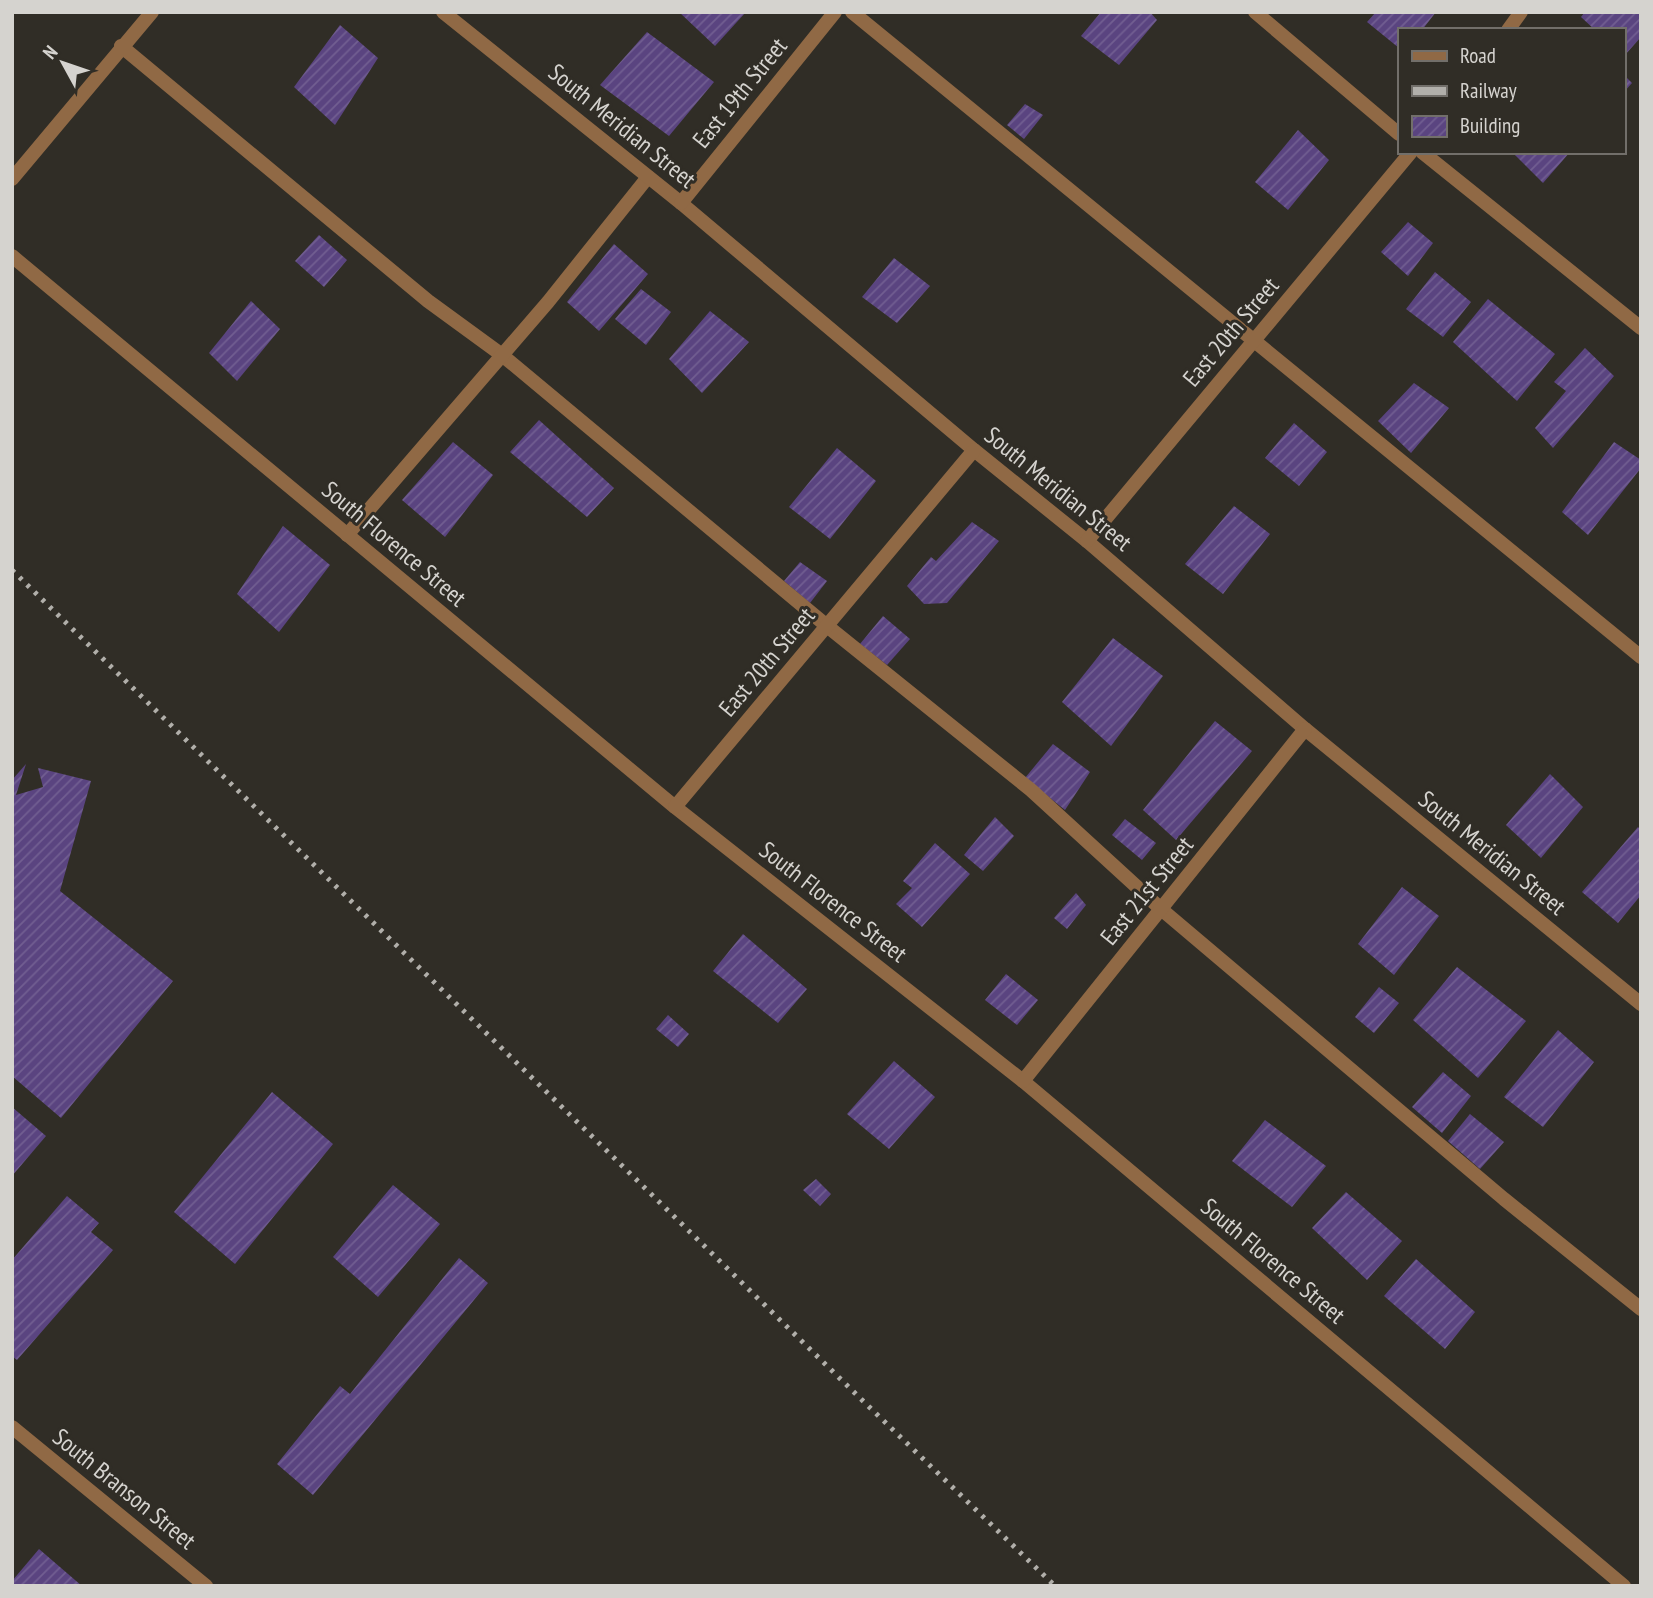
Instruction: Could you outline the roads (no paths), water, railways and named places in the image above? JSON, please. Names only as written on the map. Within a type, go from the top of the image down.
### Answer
[{"type":"street","points":[[12,179],[152,12]]},
{"type":"street","name":"South Meridian Street","points":[[443,12],[681,203],[974,450],[1087,541],[1306,729],[1641,1004]]},
{"type":"street","name":"East 19th Street","points":[[681,203],[835,12]]},
{"type":"street","points":[[852,12],[1641,657]]},
{"type":"street","points":[[1255,12],[1398,133]]},
{"type":"street","points":[[1509,28],[1521,12]]},
{"type":"street","points":[[121,47],[428,301],[502,355],[827,626],[1031,790],[1161,909],[1504,1199],[1641,1309]]},
{"type":"street","name":"East 20th Street","points":[[1087,541],[1409,154]]},
{"type":"street","points":[[1424,154],[1641,328]]},
{"type":"street","points":[[347,535],[548,302],[648,177]]},
{"type":"street","name":"South Florence Street","points":[[12,256],[675,807],[1023,1080],[1624,1586]]},
{"type":"street","name":"East 20th Street","points":[[675,807],[974,450]]},
{"type":"street","name":"East 21st Street","points":[[1023,1080],[1306,729]]},
{"type":"street","name":"South Branson Street","points":[[12,1427],[206,1586]]},
{"type":"railway","points":[[12,570],[1055,1586]]}]
